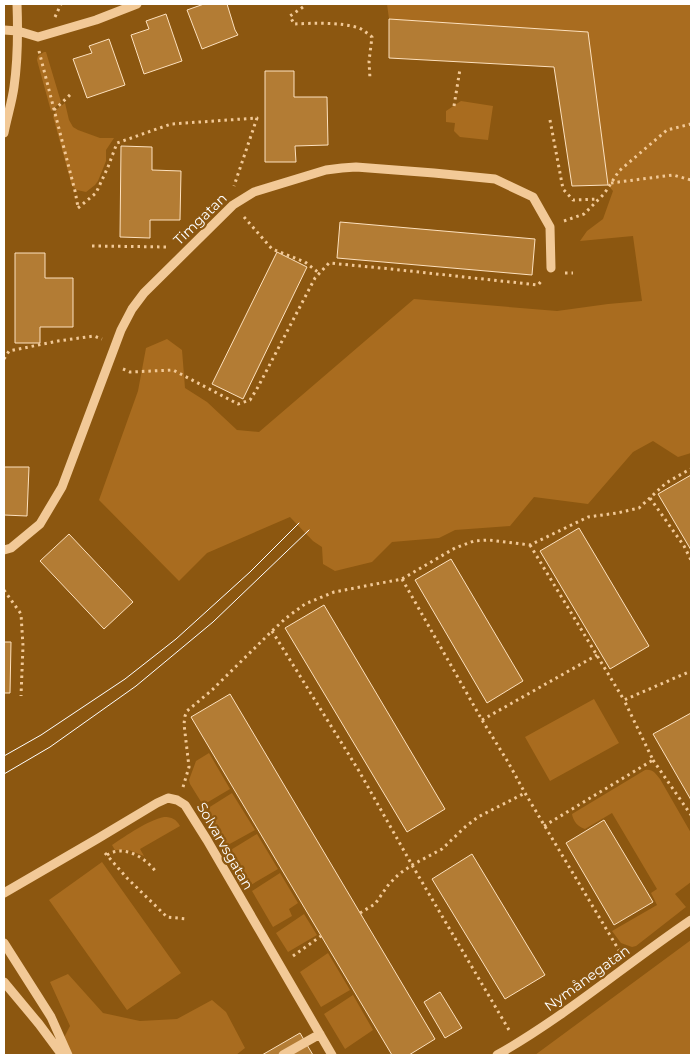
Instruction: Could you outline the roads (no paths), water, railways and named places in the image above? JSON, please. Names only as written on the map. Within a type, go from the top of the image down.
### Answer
[{"type":"street","points":[[4,133],[14,84],[18,31],[17,4]]},
{"type":"street","points":[[4,30],[18,31],[38,37],[96,20],[137,4]]},
{"type":"street","name":"Timgatan","points":[[4,550],[11,548],[40,524],[62,487],[121,330],[144,293],[233,205],[254,192],[326,170],[356,167],[495,179],[533,197],[550,227],[551,268]]},
{"type":"street","name":"Solvarvsgatan","points":[[4,893],[157,803],[168,798],[177,800],[185,805],[332,1055]]},
{"type":"street","name":"Nymånegatan","points":[[497,1055],[517,1044],[691,920]]},
{"type":"street","points":[[4,943],[50,1016],[68,1055]]},
{"type":"street","points":[[4,982],[62,1055]]},
{"type":"street","points":[[283,1055],[320,1034]]},
{"type":"tram line","points":[[4,756],[41,735],[125,679],[176,639],[250,572],[299,523]]},
{"type":"tram line","points":[[4,774],[50,747],[136,686],[213,622],[309,530]]}]
